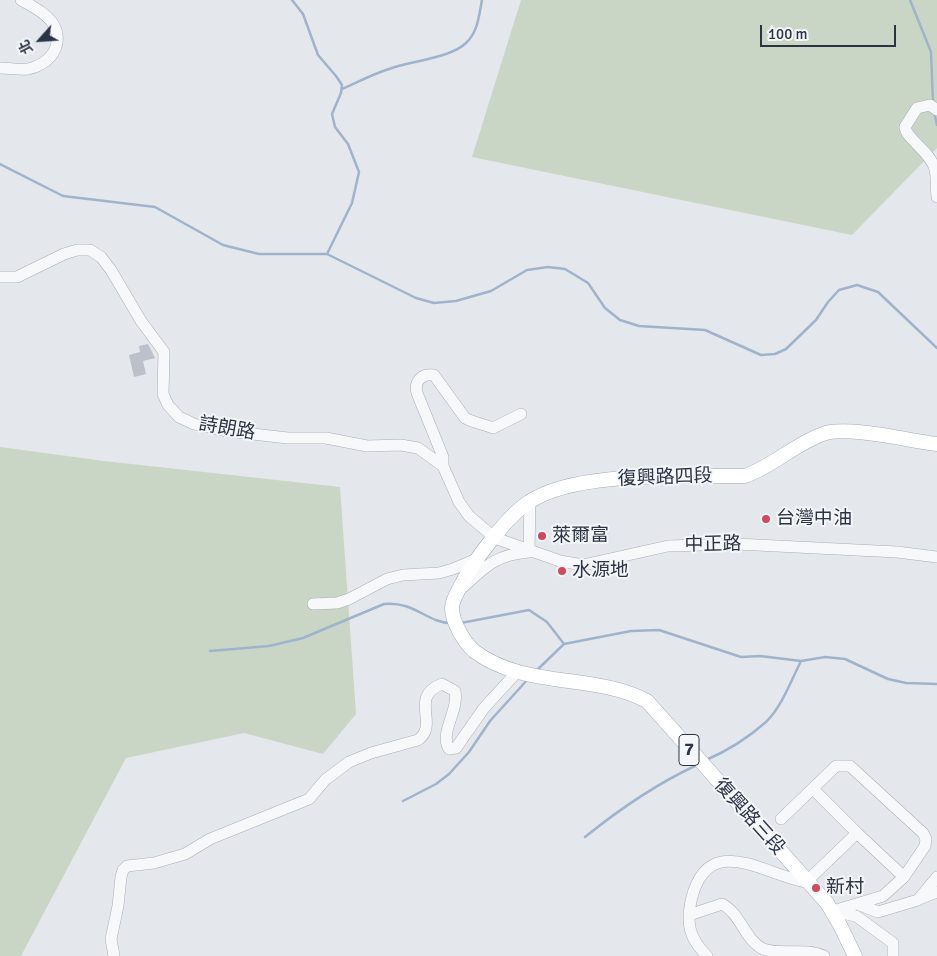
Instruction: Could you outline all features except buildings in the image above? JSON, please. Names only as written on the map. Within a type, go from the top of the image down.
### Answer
[{"type":"main road","name":"復興路四段","points":[[462,635],[452,608],[456,593],[467,572],[518,510],[530,500],[556,489],[596,481],[745,476],[760,470],[824,433],[847,431],[937,444]]},
{"type":"main road","name":"復興路三段","points":[[462,635],[473,650],[494,663],[516,672],[612,688],[633,694],[647,701],[833,911],[855,956]]},
{"type":"street","points":[[0,68],[26,69],[46,63],[57,48],[56,29],[40,10],[21,0]]},
{"type":"street","points":[[937,110],[930,106],[917,108],[905,127],[908,137],[928,155],[935,168],[937,197]]},
{"type":"street","name":"詩朗路","points":[[0,277],[18,277],[64,254],[77,250],[90,250],[101,257],[111,270],[141,321],[164,352],[163,394],[168,406],[180,418],[194,424],[226,431],[288,438],[326,438],[367,446],[401,445],[418,448],[443,466]]},
{"type":"street","points":[[495,538],[469,516],[459,502],[443,466],[442,457],[415,385],[417,380],[428,374],[434,375],[466,418],[493,428],[520,414]]},
{"type":"street","points":[[456,593],[495,559],[508,554],[529,552],[530,500]]},
{"type":"street","name":"中正路","points":[[495,538],[529,552],[583,565],[668,546],[737,544],[887,551],[937,558]]},
{"type":"street","points":[[313,604],[337,603],[387,579],[403,575],[446,571],[479,558]]},
{"type":"street","points":[[114,956],[111,939],[118,906],[121,877],[123,870],[127,866],[154,863],[185,854],[210,839],[309,799],[325,780],[349,762],[371,753],[418,740],[423,736],[426,729],[425,701],[428,693],[442,684],[455,691],[457,701],[445,737],[449,749],[456,748],[484,708],[516,672]]},
{"type":"street","points":[[781,819],[836,766],[850,766],[923,833],[926,839],[926,846],[904,877],[883,896],[833,911]]},
{"type":"street","points":[[813,789],[904,877]]},
{"type":"street","points":[[707,956],[690,934],[689,915],[696,883],[702,873],[722,861],[746,862],[790,879],[806,882],[857,833]]},
{"type":"street","points":[[918,900],[937,877]]},
{"type":"street","points":[[860,904],[871,911],[878,912],[937,892]]},
{"type":"street","points":[[689,915],[722,904],[733,912],[744,932],[761,948],[771,953],[807,952],[824,956]]},
{"type":"street","points":[[833,911],[856,916],[885,937],[893,943],[893,956]]},
{"type":"green space","points":[[521,0],[937,0],[937,148],[852,235],[472,157]]},
{"type":"green space","points":[[0,447],[104,461],[340,487],[356,714],[323,754],[244,733],[126,758],[21,956],[0,956]]},
{"type":"waterway","points":[[292,0],[303,14],[318,55],[342,85],[341,93],[332,114],[335,127],[348,144],[359,172],[352,203],[327,254]]},
{"type":"waterway","points":[[342,89],[383,71],[441,56],[459,48],[473,34],[482,0]]},
{"type":"waterway","points":[[910,0],[931,52],[933,102]]},
{"type":"waterway","points":[[934,112],[937,125]]},
{"type":"waterway","points":[[0,164],[63,196],[155,207],[223,245],[259,254],[327,254],[416,298],[434,303],[456,301],[491,291],[527,270],[548,267],[565,269],[588,283],[605,308],[620,320],[639,326],[705,330],[761,355],[775,354],[786,349],[816,320],[839,290],[857,285],[878,292],[937,348]]},
{"type":"waterway","points":[[210,651],[269,646],[303,638],[384,604],[404,606],[435,620],[451,623]]},
{"type":"waterway","points":[[461,623],[529,610],[547,622],[564,644],[631,631],[659,630],[741,657],[760,656],[801,661],[825,657],[845,659],[888,679],[906,683],[937,684]]},
{"type":"waterway","points":[[536,671],[564,644]]},
{"type":"waterway","points":[[706,760],[738,743],[772,716],[801,661]]},
{"type":"waterway","points":[[403,801],[436,784],[449,774],[469,752],[490,721],[528,679]]},
{"type":"waterway","points":[[585,837],[639,797],[697,765]]},
{"type":"place","name":"台灣中油","points":[[766,519]]},
{"type":"place","name":"萊爾富","points":[[542,536]]},
{"type":"place","name":"水源地","points":[[562,571]]},
{"type":"place","name":"新村","points":[[816,888]]}]
